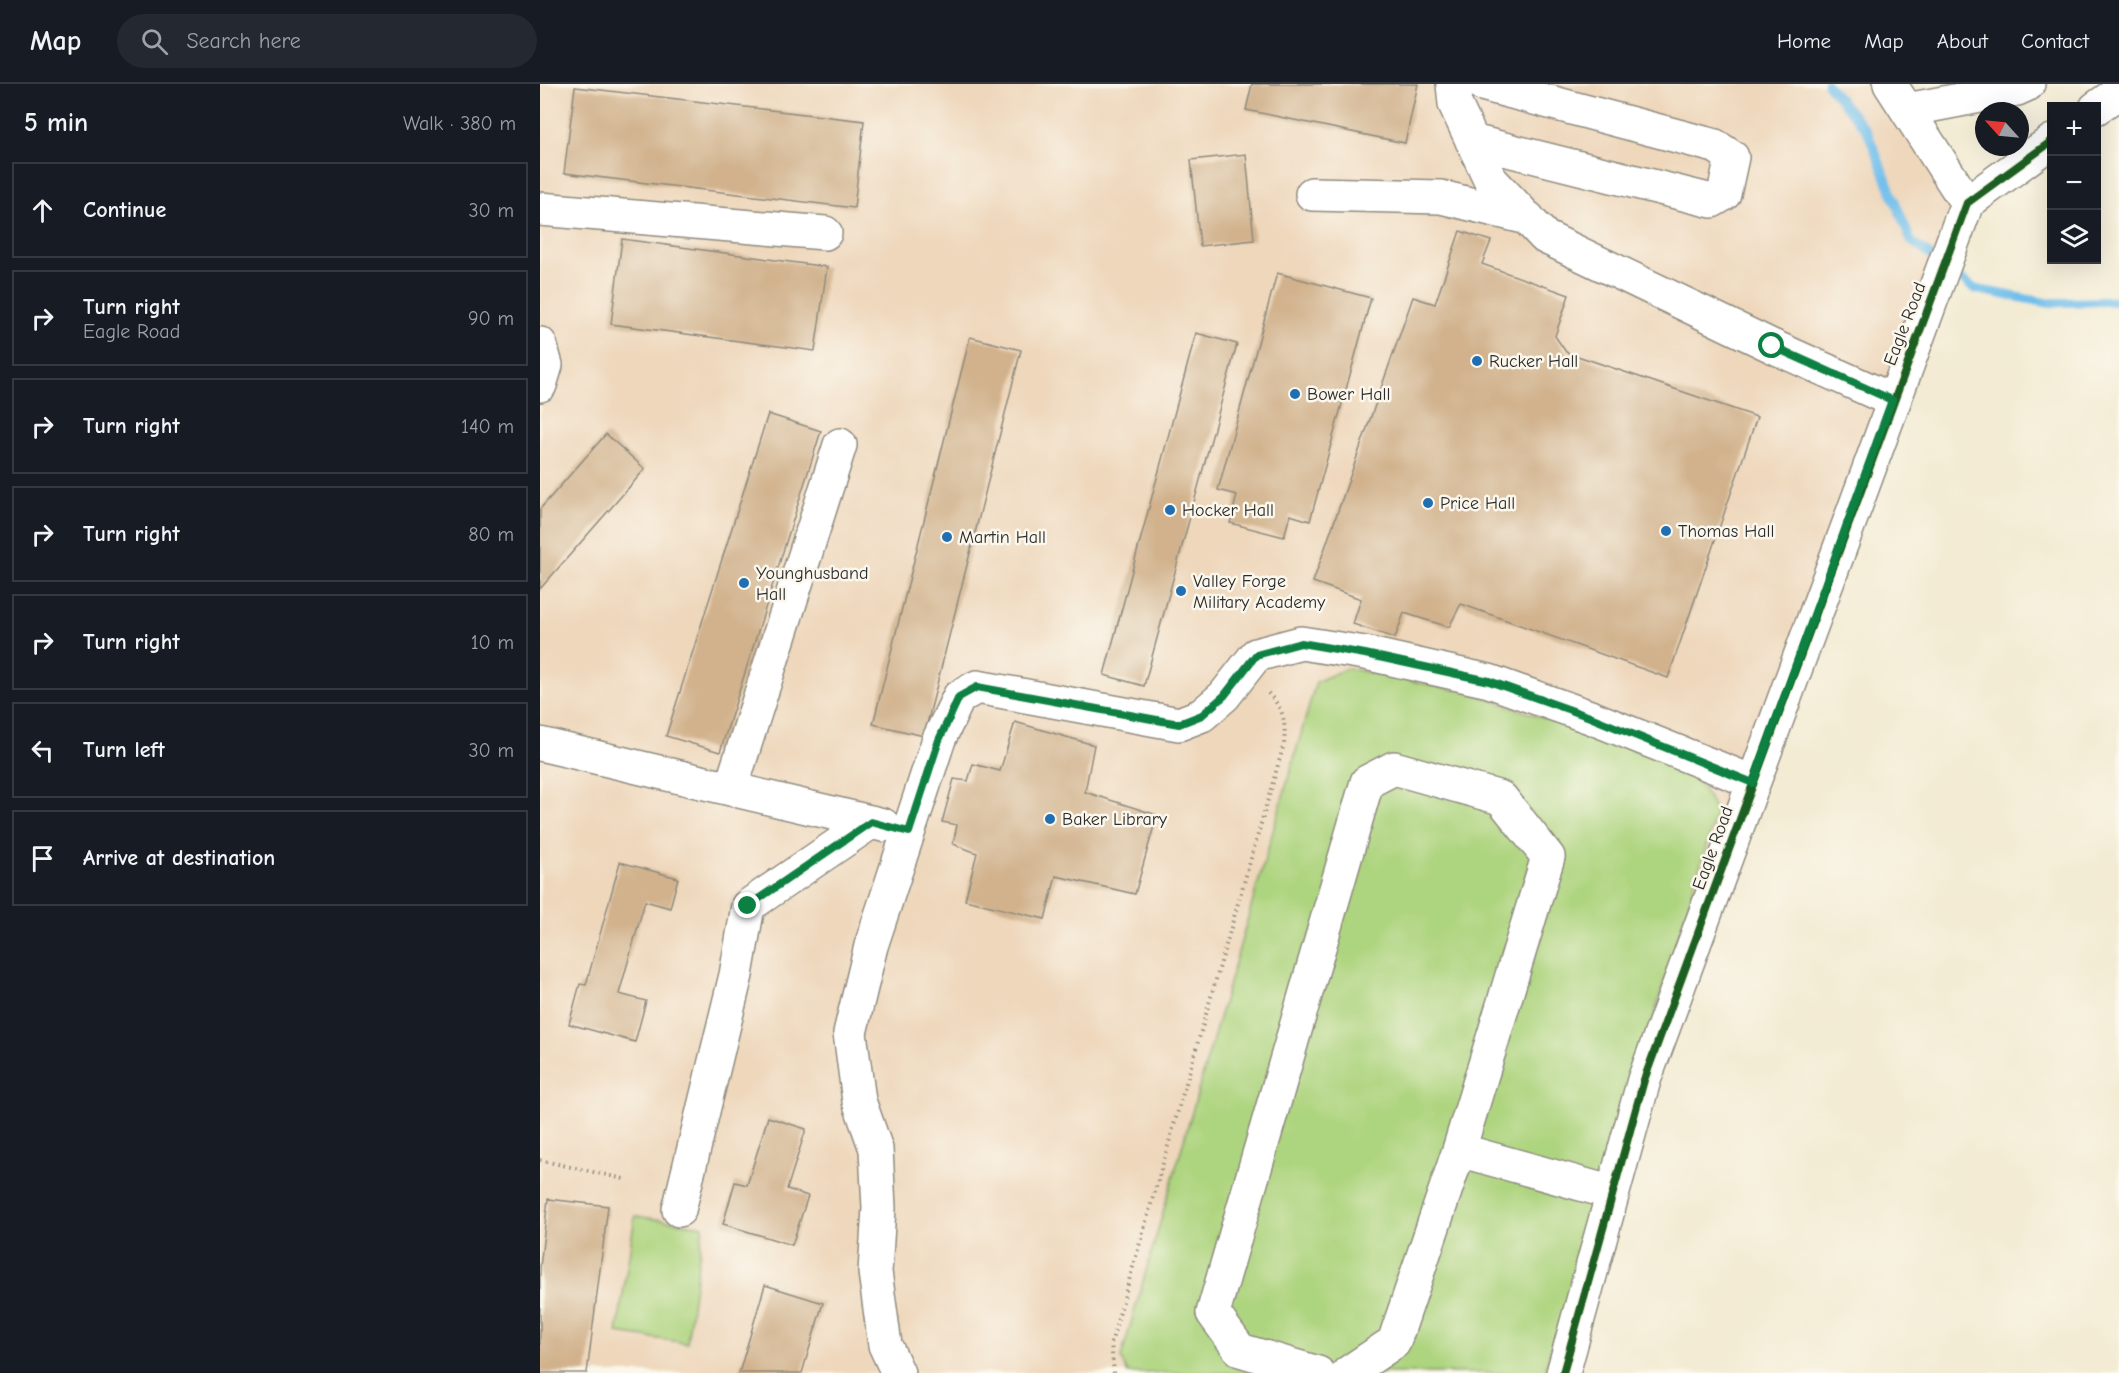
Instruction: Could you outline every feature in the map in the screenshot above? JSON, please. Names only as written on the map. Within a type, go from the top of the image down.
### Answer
[{"type":"street","points":[[1454,84],[1455,104],[1490,179],[1545,237],[1772,346],[1892,400]]},
{"type":"street","points":[[1472,141],[1712,201],[1724,194],[1732,158],[1715,146],[1482,84]]},
{"type":"street","points":[[2028,84],[2017,89],[1899,97],[1966,203],[2047,145]]},
{"type":"street","points":[[2101,105],[2119,92]]},
{"type":"street","points":[[1312,195],[1441,196],[1528,218]]},
{"type":"street","name":"Eagle Road","points":[[1563,1373],[1644,1080],[1966,203]]},
{"type":"street","points":[[540,209],[825,233]]},
{"type":"street","points":[[540,344],[546,365],[540,385]]},
{"type":"street","points":[[731,788],[840,445]]},
{"type":"street","points":[[898,1373],[885,1345],[875,1272],[879,1208],[876,1149],[859,1101],[850,1033],[872,946],[939,740],[959,697],[977,687],[1179,724],[1202,715],[1224,696],[1256,655],[1301,643],[1489,681],[1590,717],[1753,783]]},
{"type":"street","points":[[540,744],[909,832]]},
{"type":"street","points":[[1318,1373],[1240,1350],[1212,1313],[1367,782],[1394,768],[1501,798],[1548,857],[1460,1150],[1394,1342],[1348,1373]]},
{"type":"street","points":[[680,1210],[736,975],[748,906],[871,822]]},
{"type":"street","points":[[1460,1150],[1613,1193]]},
{"type":"path","points":[[1114,1373],[1111,1342],[1284,744],[1286,720],[1274,699],[1244,670]]},
{"type":"path","points":[[540,1160],[624,1179]]},
{"type":"shaded area","name":"Valley Forge Military Academy","points":[[540,84],[1890,84],[1967,203],[1753,782],[1563,1373],[540,1373]]},
{"type":"green space","points":[[1347,668],[1475,694],[1691,770],[1717,811],[1544,1373],[1128,1373],[1121,1358],[1316,682]]},
{"type":"green space","points":[[635,1216],[703,1226],[687,1343],[617,1333]]},
{"type":"building","points":[[1252,84],[1418,84],[1405,143],[1246,110]]},
{"type":"building","points":[[575,87],[864,121],[854,208],[564,173]]},
{"type":"building","points":[[1246,154],[1254,240],[1200,246],[1191,160]]},
{"type":"building","points":[[1460,231],[1491,241],[1482,264],[1569,295],[1555,336],[1566,352],[1757,417],[1668,678],[1461,604],[1449,627],[1404,613],[1395,638],[1353,624],[1361,599],[1313,582],[1413,297],[1435,304]]},
{"type":"building","points":[[622,239],[827,267],[815,351],[611,324]]},
{"type":"building","name":"Bower Hall","points":[[1277,273],[1371,298],[1310,521],[1290,515],[1284,537],[1230,523],[1237,495],[1218,490]]},
{"type":"building","name":"Hocker Hall","points":[[1196,333],[1237,344],[1144,686],[1104,675]]},
{"type":"building","name":"Martin Hall","points":[[970,337],[1021,350],[924,736],[873,724]]},
{"type":"building","name":"Younghusband Hall","points":[[768,414],[821,431],[720,752],[666,736]]},
{"type":"building","points":[[606,434],[645,469],[540,589],[540,509]]},
{"type":"building","name":"Baker Library","points":[[1015,722],[1094,745],[1085,792],[1157,815],[1135,894],[1056,876],[1045,919],[965,900],[977,853],[953,844],[957,825],[942,822],[954,779],[968,781],[973,764],[1000,771]]},
{"type":"building","points":[[620,862],[678,878],[670,908],[645,901],[619,994],[646,1001],[635,1042],[569,1024],[580,984],[586,985]]},
{"type":"building","points":[[768,1117],[806,1129],[787,1189],[808,1196],[792,1245],[723,1224],[735,1182],[747,1185]]},
{"type":"building","points":[[548,1199],[608,1206],[587,1373],[540,1373],[540,1267]]},
{"type":"building","points":[[765,1285],[823,1303],[802,1373],[739,1373]]},
{"type":"waterway","points":[[1827,84],[1867,131],[1911,241],[1938,261]]},
{"type":"waterway","points":[[1949,270],[1975,289],[2048,303],[2119,301]]},
{"type":"cycle path","points":[[1563,1373],[1644,1080],[1967,203],[2047,145]]},
{"type":"place","name":"Rucker Hall","points":[[1477,361]]},
{"type":"place","name":"Bower Hall","points":[[1295,394]]},
{"type":"place","name":"Price Hall","points":[[1428,503]]},
{"type":"place","name":"Hocker Hall","points":[[1170,510]]},
{"type":"place","name":"Thomas Hall","points":[[1666,531]]},
{"type":"place","name":"Martin Hall","points":[[947,537]]},
{"type":"place","name":"Younghusband Hall","points":[[744,583]]},
{"type":"place","name":"Valley Forge Military Academy","points":[[1181,591]]},
{"type":"place","name":"Baker Library","points":[[1050,819]]},
{"type":"route","points":[[748,906],[871,822],[909,832],[939,740],[959,697],[977,687],[1179,724],[1202,715],[1224,696],[1256,655],[1301,643],[1365,654],[1489,681],[1590,717],[1753,783],[1892,400],[1772,346]]}]
